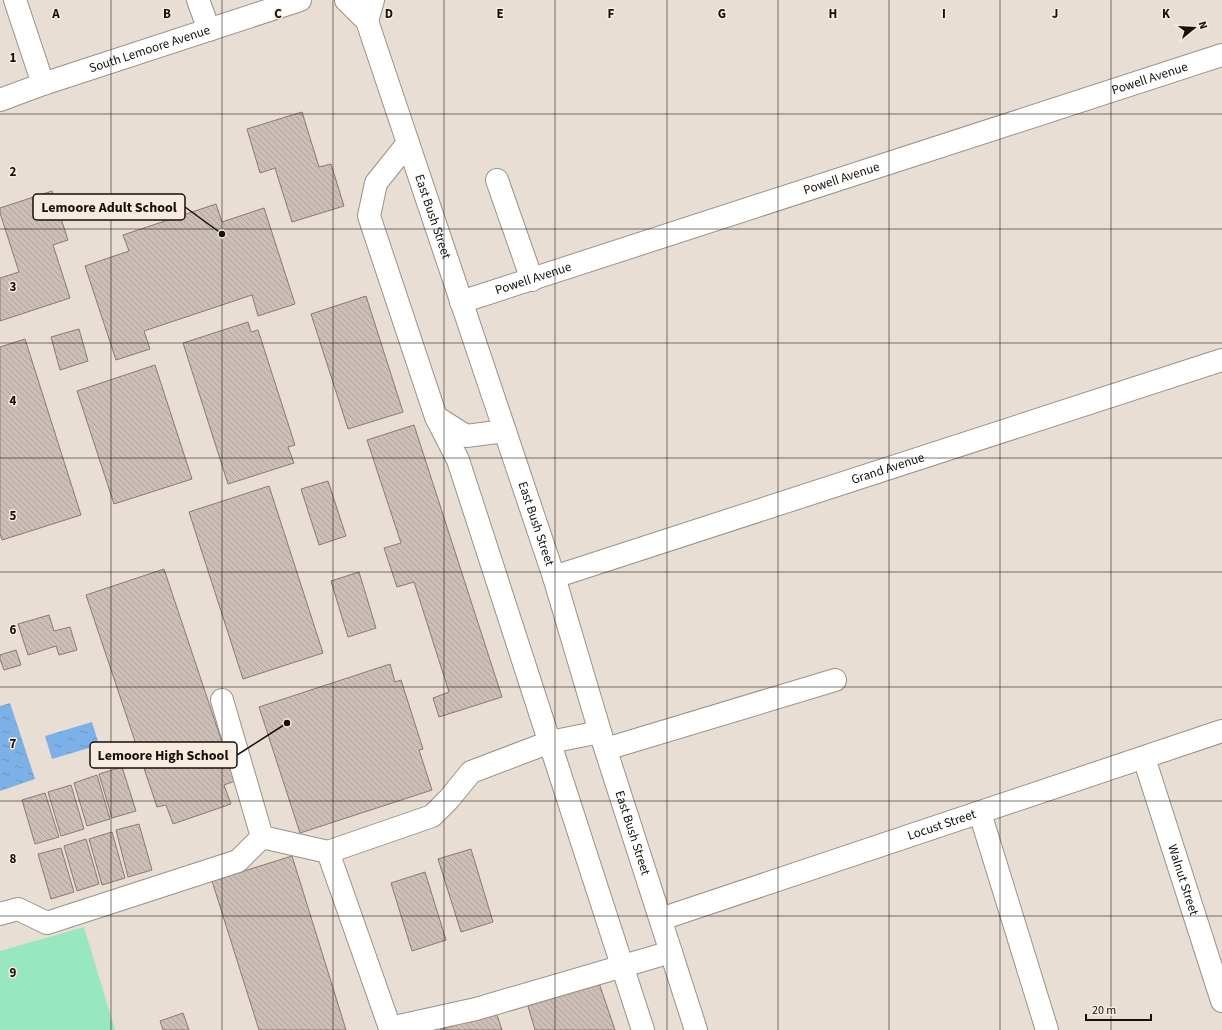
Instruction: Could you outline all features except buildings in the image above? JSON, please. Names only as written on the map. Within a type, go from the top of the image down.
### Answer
[{"type":"street","points":[[15,0],[43,84]]},
{"type":"street","points":[[198,0],[208,30]]},
{"type":"street","name":"South Lemoore Avenue","points":[[0,100],[43,84],[300,0]]},
{"type":"street","points":[[346,0],[370,10]]},
{"type":"street","name":"East Bush Street","points":[[370,10],[408,143],[554,577],[603,741],[696,1030]]},
{"type":"street","name":"Powell Avenue","points":[[461,302],[1222,55]]},
{"type":"street","points":[[408,143],[376,183],[369,216],[436,417],[458,460],[643,1030]]},
{"type":"street","points":[[497,180],[532,280]]},
{"type":"street","name":"Grand Avenue","points":[[554,577],[1222,360]]},
{"type":"street","points":[[436,417],[466,436],[505,431]]},
{"type":"street","points":[[262,837],[328,852],[432,816],[449,799],[471,772],[550,742],[603,741],[835,680]]},
{"type":"street","points":[[222,700],[262,837]]},
{"type":"street","name":"Locust Street","points":[[660,919],[1222,731]]},
{"type":"street","name":"Walnut Street","points":[[1144,758],[1222,1001]]},
{"type":"street","points":[[980,812],[1047,1030]]},
{"type":"street","points":[[0,914],[18,909],[47,923],[238,861],[262,837]]},
{"type":"street","points":[[328,852],[390,1028],[476,1009],[671,952]]},
{"type":"green space","points":[[84,927],[115,1030],[0,1030],[0,951]]},
{"type":"water","points":[[10,703],[35,779],[0,791],[0,706]]},
{"type":"water","points":[[92,722],[99,745],[52,759],[45,736]]},
{"type":"place","name":"Lemoore Adult School","points":[[222,234]]},
{"type":"place","name":"Lemoore High School","points":[[287,723]]}]
